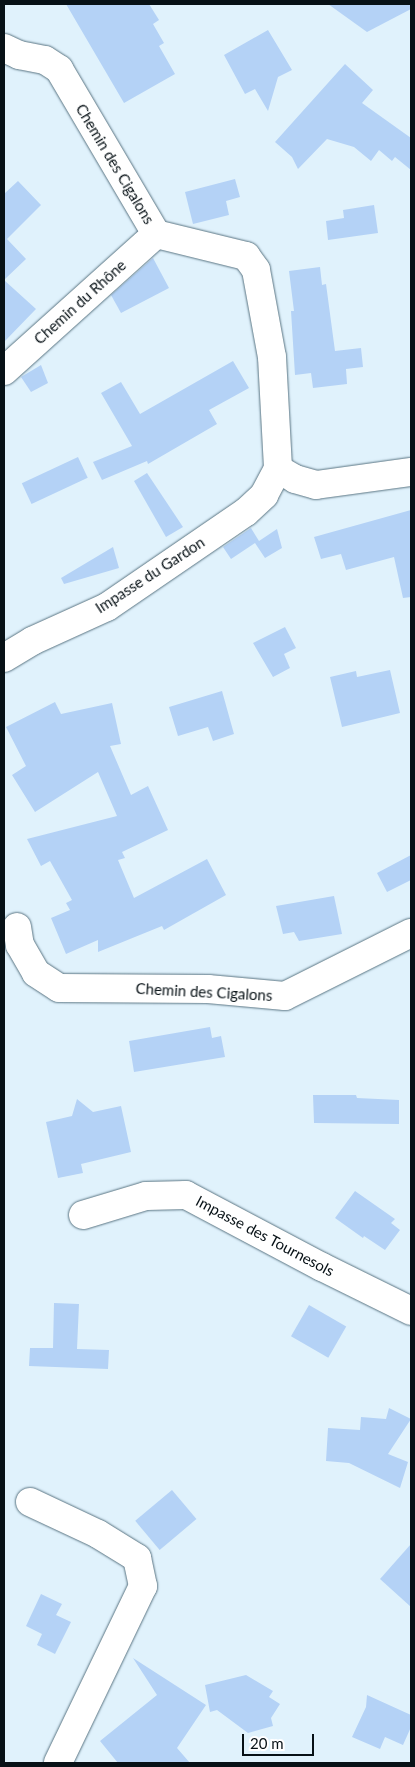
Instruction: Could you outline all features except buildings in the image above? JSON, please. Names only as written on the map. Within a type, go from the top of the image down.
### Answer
[{"type":"street","name":"Chemin des Cigalons","points":[[9,58],[45,60],[59,69],[156,234],[246,256],[256,270],[272,357],[278,469]]},
{"type":"street","name":"Chemin du Rhône","points":[[4,371],[156,234]]},
{"type":"street","points":[[278,469],[295,479],[316,485],[411,472]]},
{"type":"street","name":"Impasse du Gardon","points":[[4,658],[32,641],[107,607],[246,512],[264,495],[278,469]]},
{"type":"street","name":"Chemin des Cigalons","points":[[17,927],[20,944],[36,974],[59,988],[208,989],[285,996],[411,932]]},
{"type":"street","name":"Impasse des Tournesols","points":[[83,1215],[146,1196],[186,1195],[322,1267],[411,1311]]},
{"type":"street","points":[[30,1502],[98,1534],[137,1558],[143,1586],[58,1763]]}]
